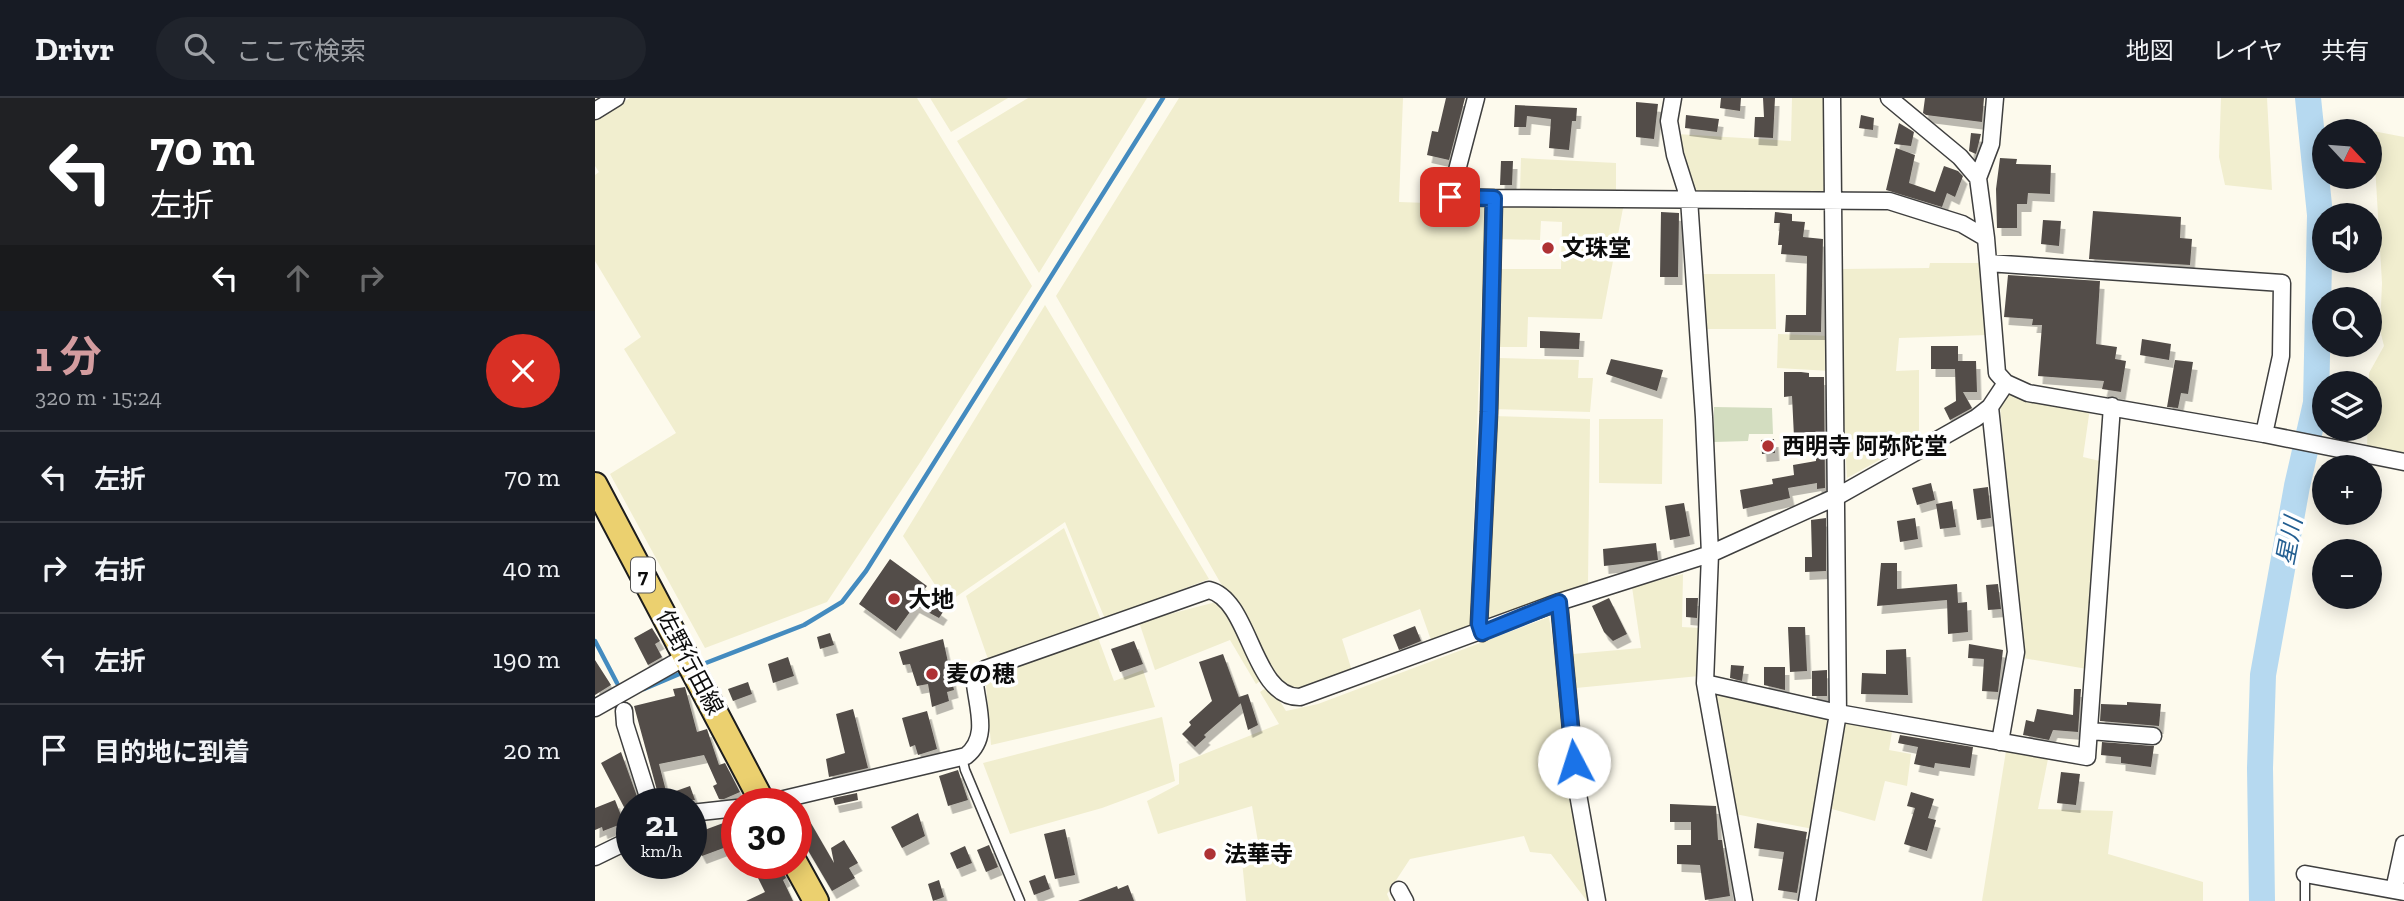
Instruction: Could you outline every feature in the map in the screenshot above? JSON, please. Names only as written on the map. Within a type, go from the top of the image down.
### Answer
[{"type":"main road","name":"佐野行田線","points":[[595,485],[757,788]]},
{"type":"main road","points":[[804,879],[816,901]]},
{"type":"street","points":[[595,111],[615,98]]},
{"type":"street","points":[[1476,98],[1450,197],[1889,201],[1962,225],[1986,238]]},
{"type":"street","points":[[1672,98],[1669,121],[1675,155],[1689,199],[1710,554],[1705,683],[1744,901]]},
{"type":"street","points":[[1807,901],[1837,713],[1838,496],[1832,98]]},
{"type":"street","points":[[1889,98],[1960,157],[1978,178]]},
{"type":"street","points":[[1995,98],[1991,144],[1978,178],[1986,238],[1997,373],[2006,383],[2028,393],[2264,433],[2404,462]]},
{"type":"street","points":[[1482,633],[1479,624],[1489,412],[1494,198]]},
{"type":"street","points":[[1988,263],[2281,282],[2281,356],[2264,433]]},
{"type":"street","points":[[812,792],[962,757],[976,747],[981,732],[975,684],[985,669],[1209,590],[1217,592],[1228,604],[1277,690],[1286,697],[1300,697],[1482,633],[1559,602],[1710,554],[1838,496],[1976,418],[1990,407],[2006,383]]},
{"type":"street","points":[[1705,683],[1837,713],[2087,757],[2112,406]]},
{"type":"street","points":[[1990,407],[2016,652],[2000,742]]},
{"type":"street","points":[[1559,602],[1576,783],[1597,901]]},
{"type":"street","points":[[595,708],[692,666]]},
{"type":"street","points":[[624,711],[625,724],[645,788]]},
{"type":"street","points":[[2090,731],[2154,736]]},
{"type":"street","points":[[2305,874],[2399,891],[2404,844]]},
{"type":"street","points":[[595,857],[616,847]]},
{"type":"lane","points":[[962,757],[1020,901]]},
{"type":"lane","points":[[2305,874],[2305,901]]},
{"type":"shaded area","points":[[630,98],[917,98],[1032,286],[921,461],[827,602],[705,648],[610,474],[676,433],[624,349],[641,337],[595,261],[595,175],[599,172],[595,166],[595,119]]},
{"type":"shaded area","points":[[930,98],[1008,98],[951,132]]},
{"type":"shaded area","points":[[1028,98],[1147,98],[1039,273],[957,141]]},
{"type":"shaded area","points":[[1179,98],[1403,98],[1399,202],[1485,205],[1470,625],[1431,640],[1420,609],[1342,639],[1352,671],[1289,695],[1275,678],[1056,296]]},
{"type":"shaded area","points":[[1792,98],[1826,98],[1827,196],[1693,194],[1677,134],[1791,141]]},
{"type":"shaded area","points":[[2221,98],[2267,98],[2272,190],[2225,185],[2219,157]]},
{"type":"shaded area","points":[[2382,133],[2404,137],[2404,455],[2367,447],[2367,441],[2382,441],[2382,371],[2370,371],[2378,357],[2382,357],[2384,346],[2382,203],[2377,203],[2376,189],[2382,189]]},
{"type":"shaded area","points":[[1521,158],[1616,163],[1616,194],[1520,191]]},
{"type":"shaded area","points":[[1624,203],[1602,319],[1528,317],[1527,347],[1496,347],[1496,269],[1561,269],[1562,222],[1541,221],[1540,240],[1498,239],[1498,204]]},
{"type":"shaded area","points":[[1930,263],[1980,263],[1987,335],[1899,338],[1896,371],[1919,370],[1919,438],[1847,478],[1841,371],[1842,269],[1929,268]]},
{"type":"shaded area","points":[[1701,274],[1775,274],[1776,329],[1704,329]]},
{"type":"shaded area","points":[[1045,305],[1209,579],[1105,619],[1065,522],[947,603],[903,536]]},
{"type":"shaded area","points":[[1778,334],[1830,336],[1830,371],[1777,368]]},
{"type":"shaded area","points":[[1499,358],[1579,360],[1578,378],[1593,378],[1590,412],[1493,409],[1495,361]]},
{"type":"shaded area","points":[[2008,394],[2090,408],[2083,457],[2104,462],[2087,669],[2023,658],[2000,406]]},
{"type":"shaded area","points":[[1493,416],[1590,419],[1588,583],[1486,620]]},
{"type":"shaded area","points":[[1599,419],[1663,419],[1662,484],[1599,483]]},
{"type":"shaded area","points":[[1064,528],[1101,620],[989,662],[966,596]]},
{"type":"shaded area","points":[[1683,574],[1682,627],[1700,628],[1699,676],[1576,688],[1573,654],[1641,648],[1632,587]]},
{"type":"shaded area","points":[[1216,602],[1228,608],[1266,677],[1256,684],[1230,640],[1155,670],[1139,622]]},
{"type":"shaded area","points":[[1549,617],[1592,901],[1587,901],[1551,854],[1530,852],[1524,836],[1410,859],[1387,894],[1390,901],[1246,901],[1242,861],[1260,854],[1252,806],[1158,834],[1147,801],[1179,784],[1179,764],[1279,724],[1260,692],[1270,685],[1286,711],[1318,704]]},
{"type":"shaded area","points":[[1097,635],[1114,681],[1143,670],[1155,707],[991,745],[986,685],[995,674]]},
{"type":"shaded area","points":[[1714,692],[1832,715],[1813,829],[1735,814]]},
{"type":"shaded area","points":[[1162,717],[1175,781],[1102,808],[1010,834],[983,763]]},
{"type":"shaded area","points":[[1844,718],[1893,726],[1889,750],[1911,754],[1907,786],[1885,781],[1875,821],[1832,809],[1829,803]]},
{"type":"shaded area","points":[[2006,751],[2048,759],[2038,809],[2113,811],[2108,854],[2203,882],[2203,901],[1982,901]]},
{"type":"green space","points":[[1714,407],[1772,408],[1773,434],[1749,434],[1748,441],[1714,442]]},
{"type":"building","points":[[1446,98],[1465,98],[1449,160],[1427,155],[1432,131],[1438,132]]},
{"type":"building","points":[[1721,98],[1741,98],[1740,111],[1720,108]]},
{"type":"building","points":[[1763,98],[1775,98],[1773,138],[1754,137],[1755,117],[1764,117]]},
{"type":"building","points":[[1925,98],[1984,98],[1982,122],[1926,115],[1923,113]]},
{"type":"building","points":[[1636,102],[1658,104],[1654,139],[1636,137]]},
{"type":"building","points":[[1515,105],[1577,108],[1576,121],[1572,121],[1569,150],[1549,148],[1551,119],[1527,116],[1526,127],[1514,127]]},
{"type":"building","points":[[1686,115],[1719,119],[1717,132],[1685,128]]},
{"type":"building","points":[[1861,115],[1874,118],[1873,130],[1859,128]]},
{"type":"building","points":[[1899,123],[1914,132],[1911,146],[1894,144]]},
{"type":"building","points":[[1971,133],[1981,134],[1976,154],[1969,151]]},
{"type":"building","points":[[1896,148],[1915,155],[1909,183],[1935,192],[1944,166],[1958,171],[1963,176],[1955,197],[1947,193],[1942,207],[1886,190]]},
{"type":"building","points":[[2000,158],[2017,159],[2016,164],[2051,165],[2050,194],[2028,193],[2027,204],[2017,204],[2017,228],[1997,228],[1996,189]]},
{"type":"building","points":[[1501,161],[1513,161],[1512,185],[1500,185]]},
{"type":"building","points":[[2093,211],[2181,217],[2180,238],[2192,239],[2190,265],[2089,259]]},
{"type":"building","points":[[1661,212],[1679,213],[1678,277],[1660,277]]},
{"type":"building","points":[[1775,212],[1792,214],[1792,221],[1805,222],[1803,237],[1823,239],[1821,332],[1785,332],[1786,315],[1806,315],[1807,256],[1781,254],[1782,245],[1778,245],[1780,223],[1774,223]]},
{"type":"building","points":[[2043,220],[2061,221],[2059,246],[2041,244]]},
{"type":"building","points":[[2008,275],[2100,281],[2096,344],[2117,347],[2115,359],[2126,361],[2121,392],[2102,389],[2104,381],[2038,376],[2042,325],[2032,325],[2033,319],[2004,317]]},
{"type":"building","points":[[1540,331],[1580,333],[1579,349],[1540,348]]},
{"type":"building","points":[[2142,339],[2171,344],[2169,360],[2140,355]]},
{"type":"building","points":[[1931,346],[1958,346],[1958,361],[1976,361],[1977,392],[1963,392],[1972,408],[1950,420],[1944,408],[1956,401],[1955,369],[1931,369]]},
{"type":"building","points":[[1611,359],[1663,370],[1657,391],[1606,374]]},
{"type":"building","points":[[2175,360],[2193,362],[2188,394],[2181,393],[2178,408],[2167,407]]},
{"type":"building","points":[[1784,372],[1809,373],[1809,377],[1824,377],[1825,488],[1817,489],[1817,483],[1788,488],[1790,498],[1743,509],[1740,490],[1773,484],[1772,479],[1794,475],[1793,465],[1816,461],[1816,436],[1794,437],[1792,396],[1784,397]]},
{"type":"building","name":"西明寺 阿弥陀堂","points":[[1774,439],[1775,453],[1762,454],[1761,440]]},
{"type":"building","points":[[1931,483],[1935,500],[1917,505],[1912,488]]},
{"type":"building","points":[[1988,487],[1991,518],[1977,520],[1973,489]]},
{"type":"building","points":[[1952,501],[1956,527],[1940,529],[1936,504]]},
{"type":"building","points":[[1684,503],[1690,536],[1670,540],[1665,506]]},
{"type":"building","points":[[1826,518],[1826,571],[1805,572],[1805,557],[1812,557],[1811,520]]},
{"type":"building","points":[[1915,518],[1918,539],[1900,542],[1897,521]]},
{"type":"building","points":[[1656,543],[1658,560],[1604,566],[1603,549]]},
{"type":"building","name":"大地","points":[[890,559],[927,586],[920,595],[943,612],[939,618],[915,605],[896,631],[859,604]]},
{"type":"building","points":[[1881,563],[1897,563],[1897,589],[1957,584],[1958,603],[1967,602],[1968,632],[1948,634],[1947,600],[1877,606]]},
{"type":"building","points":[[1998,584],[2001,609],[1988,610],[1986,585]]},
{"type":"building","points":[[1609,598],[1627,634],[1613,641],[1604,632],[1592,606]]},
{"type":"building","points":[[1686,598],[1698,598],[1697,618],[1686,617]]},
{"type":"building","points":[[1415,626],[1421,641],[1399,650],[1393,635]]},
{"type":"building","points":[[1788,627],[1805,627],[1807,671],[1790,672]]},
{"type":"building","points":[[652,628],[660,641],[655,644],[662,657],[648,665],[634,638]]},
{"type":"building","points":[[830,633],[834,645],[820,649],[817,637]]},
{"type":"building","name":"麦の穂","points":[[943,639],[954,690],[947,692],[949,701],[932,707],[928,684],[917,686],[910,664],[903,665],[899,652]]},
{"type":"building","points":[[1134,641],[1143,664],[1120,672],[1111,649]]},
{"type":"building","points":[[1969,644],[2003,650],[1998,692],[1982,691],[1984,659],[1968,658]]},
{"type":"building","points":[[1906,649],[1908,695],[1861,694],[1862,673],[1886,674],[1886,650]]},
{"type":"building","points":[[1223,654],[1241,703],[1204,735],[1206,737],[1195,747],[1182,734],[1191,725],[1189,722],[1212,701],[1199,662]]},
{"type":"building","points":[[788,657],[794,676],[773,683],[768,664]]},
{"type":"building","points":[[595,660],[611,685],[595,695]]},
{"type":"building","points":[[1731,665],[1744,666],[1742,681],[1730,678]]},
{"type":"building","points":[[1764,667],[1785,667],[1785,690],[1764,685]]},
{"type":"building","points":[[1827,670],[1827,696],[1812,696],[1812,671]]},
{"type":"building","points":[[748,682],[752,694],[733,701],[728,689]]},
{"type":"building","points":[[685,687],[697,732],[707,729],[719,765],[725,763],[738,788],[721,788],[721,799],[713,786],[717,784],[704,755],[659,764],[665,788],[656,788],[634,706],[675,696],[673,689]]},
{"type":"building","points":[[2074,689],[2081,689],[2078,732],[2053,730],[2049,740],[2023,735],[2026,720],[2034,722],[2037,709],[2073,715]]},
{"type":"building","points":[[1248,694],[1258,725],[1248,730],[1239,697]]},
{"type":"building","points":[[2127,702],[2161,704],[2159,726],[2100,721],[2101,704],[2127,705]]},
{"type":"building","points":[[853,709],[868,768],[829,777],[826,759],[845,753],[836,714]]},
{"type":"building","points":[[927,711],[937,749],[918,755],[915,745],[910,747],[902,718]]},
{"type":"building","points":[[1900,735],[1973,747],[1970,768],[1935,763],[1934,768],[1914,764],[1918,747],[1898,743]]},
{"type":"building","points":[[2102,742],[2154,746],[2151,767],[2121,763],[2121,757],[2101,755]]},
{"type":"building","points":[[621,752],[634,788],[616,788],[616,792],[601,763]]},
{"type":"building","points":[[958,770],[968,800],[948,806],[939,776]]},
{"type":"building","points":[[2061,772],[2080,774],[2076,805],[2057,803]]},
{"type":"building","points":[[1911,792],[1934,799],[1928,818],[1936,820],[1927,851],[1904,844],[1915,808],[1907,806]]},
{"type":"building","points":[[857,793],[858,800],[835,805],[833,798]]},
{"type":"building","points":[[615,800],[616,826],[603,831],[602,827],[595,830],[595,808]]},
{"type":"building","points":[[1670,804],[1716,806],[1718,840],[1722,840],[1730,896],[1705,900],[1700,865],[1677,864],[1677,845],[1691,845],[1691,822],[1670,822]]},
{"type":"building","points":[[918,813],[925,836],[902,848],[891,827]]},
{"type":"building","points":[[1757,823],[1807,832],[1797,893],[1778,890],[1784,852],[1754,848]]},
{"type":"building","points":[[721,824],[721,849],[707,854],[707,829]]},
{"type":"building","points":[[812,825],[834,863],[831,848],[844,840],[858,863],[849,868],[855,878],[832,891],[812,857]]},
{"type":"building","points":[[1065,829],[1075,875],[1055,879],[1044,834]]},
{"type":"building","points":[[989,845],[998,867],[986,872],[977,850]]},
{"type":"building","points":[[965,846],[972,863],[957,869],[950,853]]},
{"type":"building","points":[[1045,875],[1050,889],[1034,895],[1029,881]]},
{"type":"building","points":[[758,879],[784,879],[793,901],[746,901],[765,892]]},
{"type":"building","points":[[939,880],[944,897],[933,901],[928,884]]},
{"type":"building","points":[[1128,885],[1134,901],[1078,901],[1117,886],[1118,889]]},
{"type":"waterway","points":[[698,666],[804,625],[842,602],[866,571],[1163,98]]},
{"type":"waterway","name":"星川","points":[[2262,901],[2260,768],[2263,675],[2297,486],[2316,403],[2320,215],[2308,98]]},
{"type":"waterway","points":[[595,641],[617,683]]},
{"type":"waterway","points":[[644,689],[684,672]]},
{"type":"place","name":"文珠堂","points":[[1548,248]]},
{"type":"place","name":"西明寺 阿弥陀堂","points":[[1768,446]]},
{"type":"place","name":"大地","points":[[894,599]]},
{"type":"place","name":"麦の穂","points":[[932,674]]},
{"type":"place","name":"法華寺","points":[[1210,854]]},
{"type":"route","points":[[1450,197],[1494,198],[1489,412],[1479,624],[1482,633],[1559,602],[1574,762]]}]
